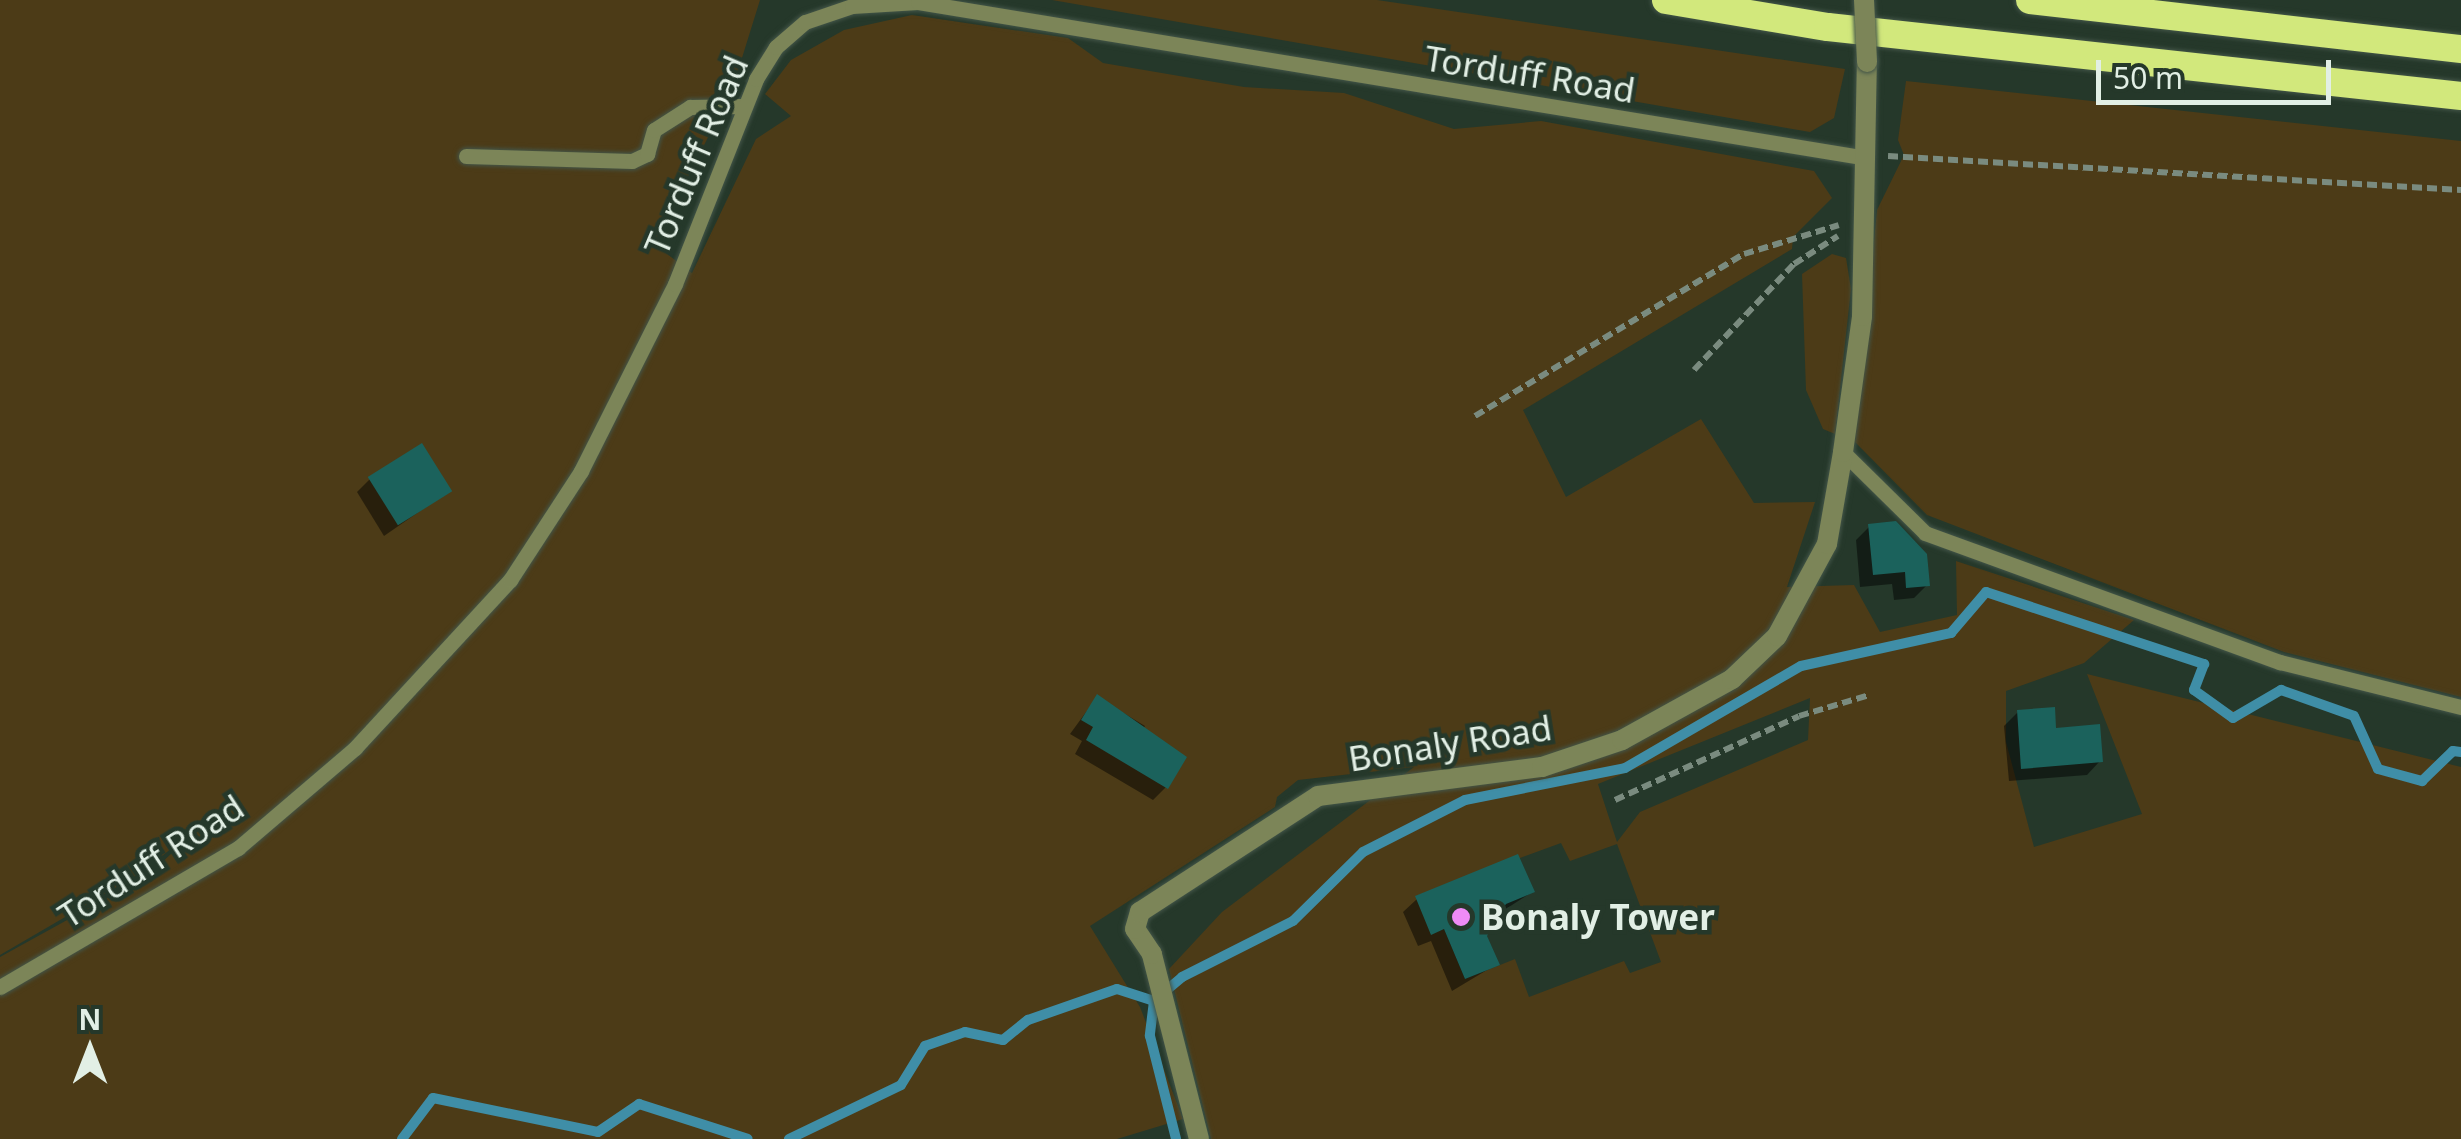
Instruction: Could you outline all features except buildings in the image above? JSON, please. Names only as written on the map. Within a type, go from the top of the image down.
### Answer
[{"type":"highway","points":[[1666,0],[1828,27],[2461,96]]},
{"type":"highway","points":[[2030,0],[2461,49]]},
{"type":"street","name":"Bonaly Road","points":[[1199,1139],[1162,993],[1135,929],[1140,912],[1318,796],[1542,768],[1622,740],[1732,679],[1777,636],[1828,544],[1862,316],[1867,62],[1864,0]]},
{"type":"lane","name":"Torduff Road","points":[[0,987],[238,848],[355,748],[510,580],[581,470],[675,284],[744,106],[776,47],[805,22],[852,6],[918,2],[1866,158]]},
{"type":"lane","points":[[466,156],[632,161],[648,154],[654,130],[690,107],[744,106]]},
{"type":"lane","points":[[1843,452],[1924,533],[2280,662],[2461,707]]},
{"type":"path","points":[[1866,158],[1904,155],[2461,190]]},
{"type":"path","points":[[1694,370],[1794,264],[1864,219]]},
{"type":"path","points":[[1475,416],[1744,254],[1864,219]]},
{"type":"path","points":[[1615,800],[1799,716],[1869,695]]},
{"type":"shaded area","points":[[0,0],[760,0],[732,90],[654,244],[692,273],[756,139],[791,116],[765,94],[791,60],[844,30],[912,15],[1068,38],[1103,63],[1244,87],[1344,93],[1454,129],[1541,121],[1814,171],[1832,198],[1793,237],[1792,249],[1523,410],[1566,497],[1701,419],[1754,503],[1815,502],[1787,587],[1854,585],[1880,632],[1957,615],[1956,561],[2134,620],[2084,663],[2006,691],[2006,742],[2034,847],[2142,814],[2087,674],[2461,767],[2461,1139],[1211,1139],[1169,969],[1222,912],[1414,767],[1298,780],[1277,797],[1275,807],[1090,926],[1140,1007],[1183,1119],[1117,1139],[0,1139],[0,957],[147,876],[209,819],[139,874],[0,955]],"holes":[[[1810,698],[1808,740],[1640,812],[1617,842],[1598,784]],[[1561,843],[1570,861],[1617,844],[1661,962],[1630,973],[1624,961],[1529,997],[1515,959],[1465,979],[1444,929],[1431,934],[1416,896]]]},
{"type":"shaded area","points":[[1052,0],[1377,0],[1845,69],[1834,118],[1810,132]]},
{"type":"shaded area","points":[[1906,81],[2461,141],[2461,697],[2284,652],[1927,515],[1855,442],[1877,210],[1904,155],[1898,140]]},
{"type":"shaded area","points":[[1832,254],[1846,258],[1851,289],[1835,434],[1823,429],[1806,390],[1802,274]]},
{"type":"waterway","points":[[1162,994],[1182,977],[1293,921],[1363,852],[1465,800],[1625,768],[1801,666],[1951,633],[1986,592],[2204,664],[2194,690],[2233,718],[2281,690],[2354,716],[2378,769],[2422,781],[2453,751],[2461,752]]},
{"type":"waterway","points":[[789,1139],[901,1085],[925,1046],[965,1032],[1003,1040],[1028,1020],[1117,989],[1154,1001]]},
{"type":"waterway","points":[[1154,1001],[1150,1036],[1176,1139]]},
{"type":"waterway","points":[[402,1139],[433,1098],[598,1132],[639,1104],[748,1139]]},
{"type":"place","name":"Bonaly Tower","points":[[1461,917]]}]
